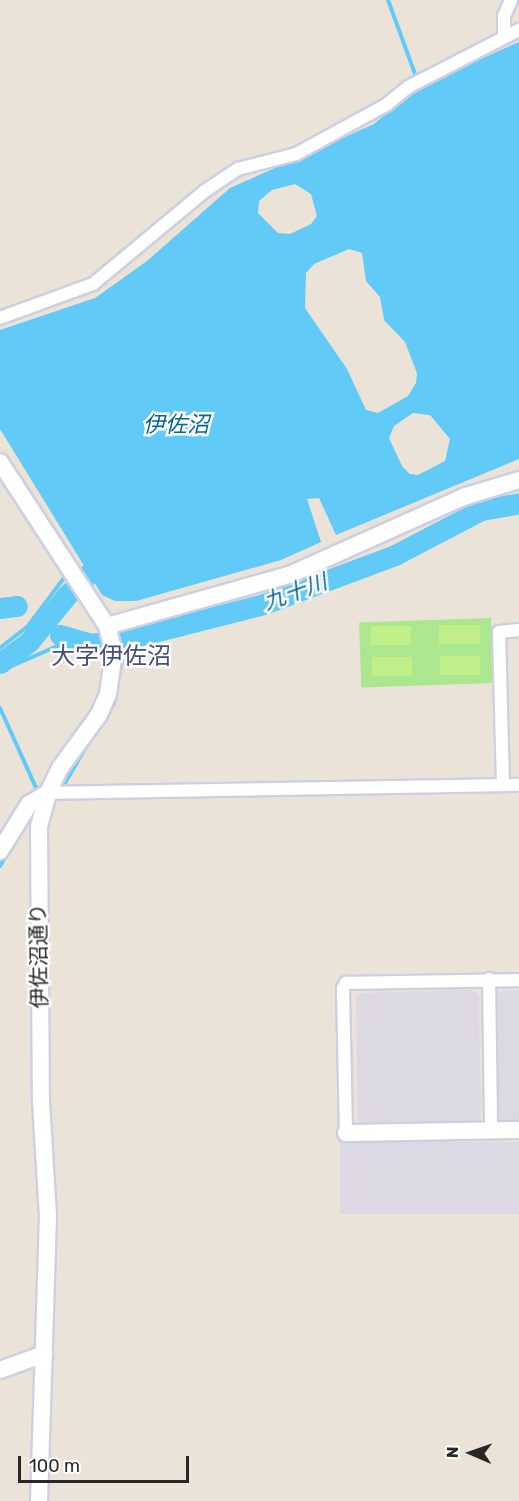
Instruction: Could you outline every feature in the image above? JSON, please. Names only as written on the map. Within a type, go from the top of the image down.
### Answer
[{"type":"street","points":[[504,36],[504,16],[511,0]]},
{"type":"street","points":[[0,318],[93,284],[238,169],[296,154],[504,36],[519,30]]},
{"type":"street","name":"伊佐沼通り","points":[[0,462],[108,629],[114,652],[108,694],[98,716],[48,793],[39,826],[37,860],[41,1102],[48,1216],[39,1501]]},
{"type":"street","points":[[108,629],[289,575],[463,497],[519,480]]},
{"type":"street","points":[[503,785],[499,632],[519,630]]},
{"type":"street","points":[[0,851],[28,804],[48,793],[519,785]]},
{"type":"street","points":[[489,979],[491,1130]]},
{"type":"street","points":[[519,980],[346,983],[343,988],[346,1133],[519,1130]]},
{"type":"street","points":[[0,1370],[44,1354]]},
{"type":"shaded area","points":[[473,990],[479,996],[481,1117],[475,1123],[364,1126],[358,1119],[356,997],[361,993]]},
{"type":"shaded area","points":[[503,990],[519,990],[519,1123],[505,1123],[499,1118],[497,995]]},
{"type":"shaded area","points":[[340,1142],[519,1142],[519,1214],[340,1214]]},
{"type":"green space","points":[[491,618],[493,683],[361,688],[359,623]]},
{"type":"green space","points":[[439,625],[480,625],[480,644],[439,644]]},
{"type":"green space","points":[[371,626],[411,626],[411,645],[371,645]]},
{"type":"green space","points":[[440,656],[480,656],[480,675],[440,675]]},
{"type":"green space","points":[[372,657],[412,657],[412,676],[372,676]]},
{"type":"water","name":"伊佐沼","points":[[519,42],[519,459],[336,535],[319,498],[307,499],[321,542],[281,560],[136,601],[115,601],[102,595],[0,429],[0,330],[95,298],[147,261],[230,188],[374,124],[401,101],[449,73]],"holes":[[[295,184],[311,194],[317,216],[311,224],[290,234],[278,233],[258,213],[259,201],[272,190]],[[349,249],[362,253],[366,281],[380,297],[384,320],[405,342],[417,373],[416,383],[408,396],[378,413],[366,410],[347,369],[305,308],[306,273],[314,264]],[[413,413],[430,415],[450,439],[445,461],[418,475],[410,474],[402,466],[389,438],[394,426]]]},
{"type":"waterway","points":[[388,0],[422,93]]},
{"type":"waterway","name":"九十川","points":[[60,635],[91,644],[126,639],[264,604],[395,555],[481,510],[519,503]]},
{"type":"waterway","points":[[0,663],[29,642],[67,595],[105,558]]},
{"type":"waterway","points":[[0,648],[28,626],[67,574]]},
{"type":"waterway","name":"九十川","points":[[0,608],[17,606]]},
{"type":"waterway","points":[[108,714],[114,703],[126,639]]},
{"type":"waterway","points":[[0,671],[62,644],[91,644]]},
{"type":"waterway","points":[[0,708],[38,792]]},
{"type":"waterway","points":[[65,783],[90,740]]},
{"type":"waterway","points":[[0,866],[7,854]]},
{"type":"district","name":"大字伊佐沼","points":[[111,657]]}]
